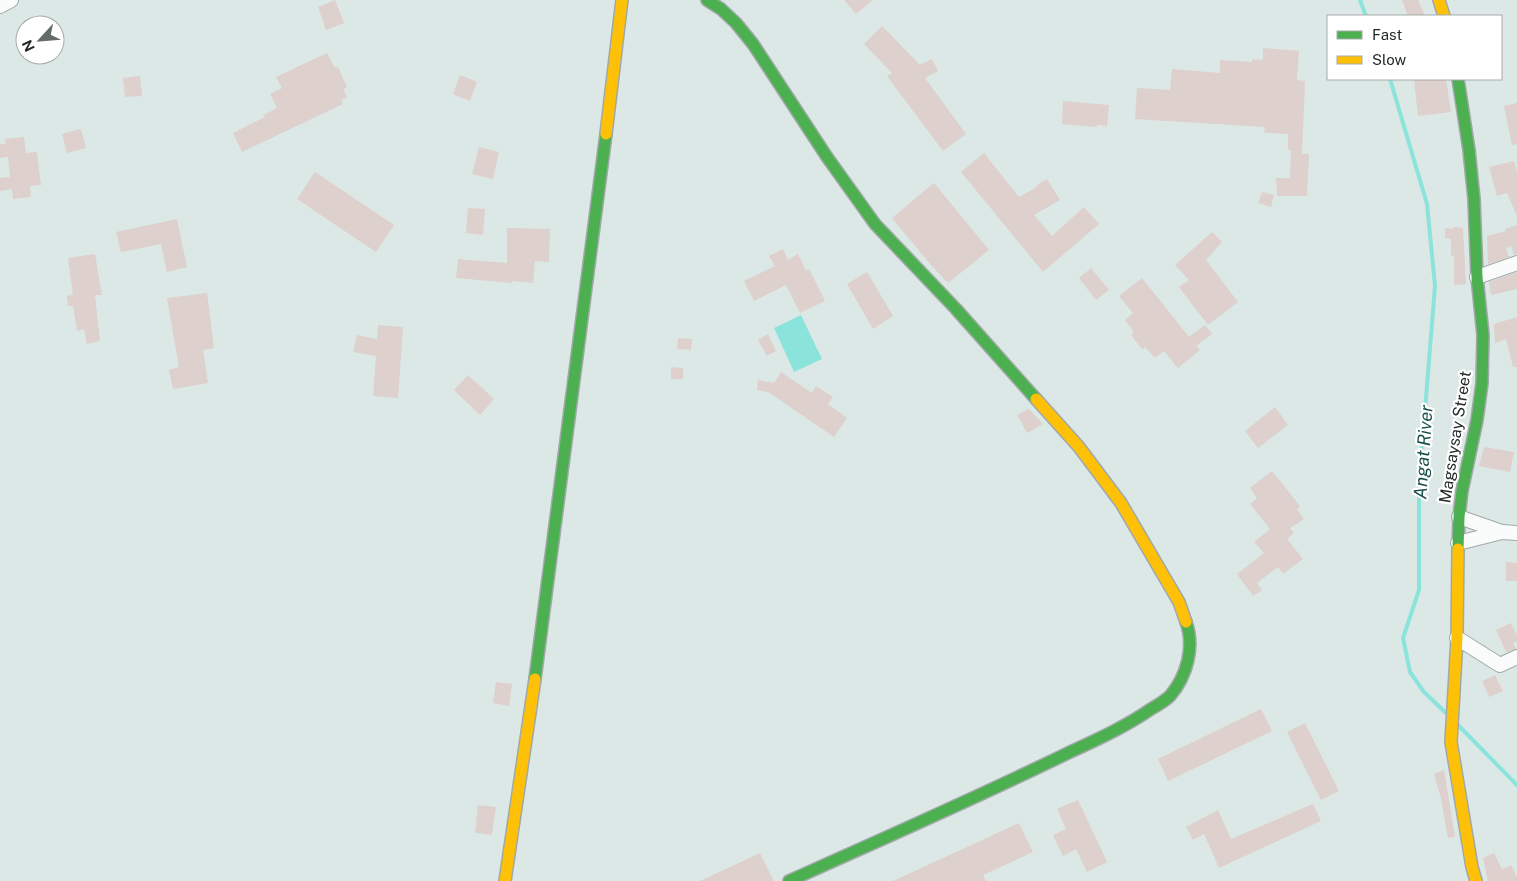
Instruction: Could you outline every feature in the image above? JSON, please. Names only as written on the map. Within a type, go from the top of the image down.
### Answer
[{"type":"street","points":[[0,6],[11,0]]},
{"type":"street","points":[[505,881],[540,644],[616,60],[622,0]]},
{"type":"street","points":[[707,0],[721,9],[736,23],[753,44],[827,157],[875,224],[956,309],[1079,447],[1120,503],[1179,602],[1189,631],[1190,646],[1186,669],[1177,687],[1168,698],[1133,722],[981,795],[788,881]]},
{"type":"street","points":[[1440,0],[1444,15]]},
{"type":"street","name":"Magsaysay Street","points":[[1458,80],[1470,150],[1477,278],[1483,335],[1482,383],[1477,420],[1458,517],[1457,638],[1451,742],[1476,881]]},
{"type":"street","points":[[1477,278],[1517,263]]},
{"type":"street","points":[[1458,517],[1502,532]]},
{"type":"street","points":[[1458,543],[1502,532],[1517,532]]},
{"type":"street","points":[[1457,638],[1500,665],[1517,657]]},
{"type":"water","points":[[801,315],[822,359],[794,372],[774,328]]},
{"type":"building","points":[[335,0],[344,23],[326,30],[318,7]]},
{"type":"building","points":[[844,0],[873,0],[856,14]]},
{"type":"building","points":[[1402,0],[1418,0],[1425,15],[1408,15]]},
{"type":"building","points":[[882,26],[920,65],[932,59],[938,71],[925,78],[966,134],[943,151],[887,76],[892,73],[864,44]]},
{"type":"building","points":[[1263,48],[1299,51],[1297,80],[1305,81],[1302,154],[1309,154],[1307,196],[1277,196],[1276,178],[1290,178],[1291,150],[1288,150],[1288,134],[1264,133],[1265,127],[1135,119],[1137,88],[1170,90],[1172,69],[1220,73],[1220,60],[1252,62],[1252,59],[1263,60]]},
{"type":"building","points":[[327,53],[335,68],[338,67],[347,87],[343,89],[347,97],[341,100],[343,104],[242,152],[233,133],[265,117],[264,115],[277,108],[270,94],[282,88],[276,77]]},
{"type":"building","points":[[460,75],[477,82],[470,101],[453,94]]},
{"type":"building","points":[[140,76],[142,96],[125,97],[123,78]]},
{"type":"building","points":[[1414,80],[1446,80],[1451,112],[1418,116]]},
{"type":"building","points":[[1063,101],[1109,105],[1107,126],[1062,124]]},
{"type":"building","points":[[1517,103],[1517,144],[1512,145],[1504,106]]},
{"type":"building","points":[[81,129],[86,148],[67,153],[62,134]]},
{"type":"building","points":[[24,137],[26,153],[37,152],[41,185],[30,186],[31,197],[13,199],[12,189],[0,191],[0,178],[10,177],[8,157],[0,158],[0,144],[6,144],[5,139]]},
{"type":"building","points":[[479,147],[499,152],[493,179],[472,174]]},
{"type":"building","points":[[984,153],[1019,197],[1047,179],[1060,200],[1034,215],[1052,236],[1084,207],[1099,224],[1043,272],[961,172]]},
{"type":"building","points":[[1514,161],[1517,174],[1517,216],[1507,193],[1497,196],[1489,167]]},
{"type":"building","points":[[315,172],[394,225],[376,252],[297,199]]},
{"type":"building","points":[[934,183],[989,250],[948,283],[892,218]]},
{"type":"building","points":[[1262,192],[1274,195],[1271,207],[1258,203]]},
{"type":"building","points":[[468,208],[485,209],[483,235],[466,233]]},
{"type":"building","points":[[177,219],[187,267],[167,272],[161,244],[121,252],[116,232]]},
{"type":"building","points":[[1517,225],[1517,254],[1514,255],[1511,246],[1506,248],[1509,257],[1488,264],[1487,236],[1506,231],[1505,229]]},
{"type":"building","points":[[1453,227],[1463,228],[1466,284],[1454,285],[1454,255],[1451,256],[1451,239],[1445,238],[1445,228],[1453,229]]},
{"type":"building","points":[[507,228],[550,229],[549,262],[535,261],[533,283],[456,278],[458,259],[507,263]]},
{"type":"building","points":[[1212,232],[1222,242],[1206,260],[1238,302],[1208,325],[1179,287],[1189,280],[1175,265]]},
{"type":"building","points":[[783,249],[788,260],[798,254],[806,271],[809,269],[825,301],[800,313],[786,285],[754,301],[744,281],[775,266],[769,256]]},
{"type":"building","points":[[95,254],[102,295],[95,295],[100,341],[87,344],[84,329],[77,331],[73,306],[68,306],[67,296],[73,295],[68,258]]},
{"type":"building","points":[[1091,268],[1109,290],[1096,300],[1079,278]]},
{"type":"building","points":[[867,272],[893,316],[873,329],[847,284]]},
{"type":"building","points":[[1517,272],[1517,289],[1491,295],[1489,282]]},
{"type":"building","points":[[1142,278],[1189,337],[1205,325],[1212,334],[1196,346],[1200,350],[1178,368],[1164,351],[1155,358],[1145,347],[1142,349],[1131,335],[1134,332],[1125,320],[1133,313],[1119,296]]},
{"type":"building","points":[[207,293],[214,348],[203,350],[208,383],[173,389],[169,370],[179,367],[167,298]]},
{"type":"building","points":[[1517,317],[1517,367],[1513,367],[1506,339],[1495,343],[1494,324]]},
{"type":"building","points":[[378,325],[403,327],[398,398],[373,396],[376,356],[353,352],[357,335],[377,339]]},
{"type":"building","points":[[768,334],[776,351],[767,356],[758,340]]},
{"type":"building","points":[[678,338],[692,339],[691,350],[677,349]]},
{"type":"building","points":[[671,367],[683,368],[683,379],[671,379]]},
{"type":"building","points":[[781,372],[812,393],[816,386],[833,397],[828,404],[847,418],[834,437],[768,392],[757,390],[758,380],[774,383]]},
{"type":"building","points":[[468,375],[494,399],[480,415],[454,390]]},
{"type":"building","points":[[1275,407],[1288,425],[1258,448],[1245,431]]},
{"type":"building","points":[[1029,409],[1043,424],[1027,433],[1017,415]]},
{"type":"building","points":[[1484,447],[1514,452],[1510,472],[1479,466]]},
{"type":"building","points":[[1272,471],[1300,506],[1297,509],[1304,519],[1290,528],[1294,533],[1287,539],[1303,559],[1283,574],[1278,567],[1257,583],[1262,590],[1253,596],[1237,574],[1264,553],[1254,542],[1270,529],[1250,504],[1257,498],[1250,488]]},
{"type":"building","points":[[1506,562],[1517,563],[1517,581],[1506,581]]},
{"type":"building","points":[[1511,623],[1517,636],[1517,642],[1513,643],[1516,649],[1506,652],[1496,630]]},
{"type":"building","points":[[1495,675],[1503,691],[1489,697],[1482,681]]},
{"type":"building","points":[[496,682],[512,684],[509,706],[493,703]]},
{"type":"building","points":[[1261,709],[1272,731],[1168,781],[1158,759]]},
{"type":"building","points":[[1305,723],[1339,791],[1321,800],[1287,732]]},
{"type":"building","points":[[1444,770],[1455,837],[1448,838],[1441,798],[1434,774]]},
{"type":"building","points":[[1078,800],[1107,862],[1087,872],[1076,849],[1063,856],[1053,835],[1066,829],[1057,809]]},
{"type":"building","points":[[1313,804],[1321,821],[1219,868],[1204,834],[1193,840],[1186,827],[1218,810],[1231,839]]},
{"type":"building","points":[[478,805],[496,807],[492,835],[475,833]]},
{"type":"building","points":[[1019,823],[1033,852],[983,875],[986,881],[893,881]]},
{"type":"building","points":[[760,853],[774,881],[700,881]]},
{"type":"building","points":[[1494,853],[1502,869],[1511,865],[1517,881],[1488,881],[1483,858]]},
{"type":"waterway","name":"Angat River","points":[[1360,0],[1366,15]]},
{"type":"waterway","name":"Angat River","points":[[1390,80],[1427,204],[1435,286],[1419,485],[1419,590],[1403,638],[1410,672],[1424,692],[1446,713]]},
{"type":"waterway","name":"Angat River","points":[[1458,725],[1517,785]]},
{"type":"traffic: fast","points":[[707,0],[721,9],[736,23],[753,44],[827,157],[875,224],[956,309],[1036,399]]},
{"type":"traffic: fast","points":[[1458,80],[1469,150],[1474,199],[1477,277],[1483,335],[1482,383],[1477,420],[1462,491],[1458,549]]},
{"type":"traffic: fast","points":[[535,679],[606,134]]},
{"type":"traffic: fast","points":[[789,881],[1100,738],[1131,722],[1161,703],[1176,688],[1188,661],[1190,641],[1186,622]]},
{"type":"traffic: slow","points":[[606,134],[622,0]]},
{"type":"traffic: slow","points":[[1439,0],[1444,15]]},
{"type":"traffic: slow","points":[[1036,399],[1079,447],[1121,503],[1179,602],[1186,622]]},
{"type":"traffic: slow","points":[[1458,549],[1457,638],[1451,742],[1476,881]]},
{"type":"traffic: slow","points":[[505,881],[535,679]]}]
